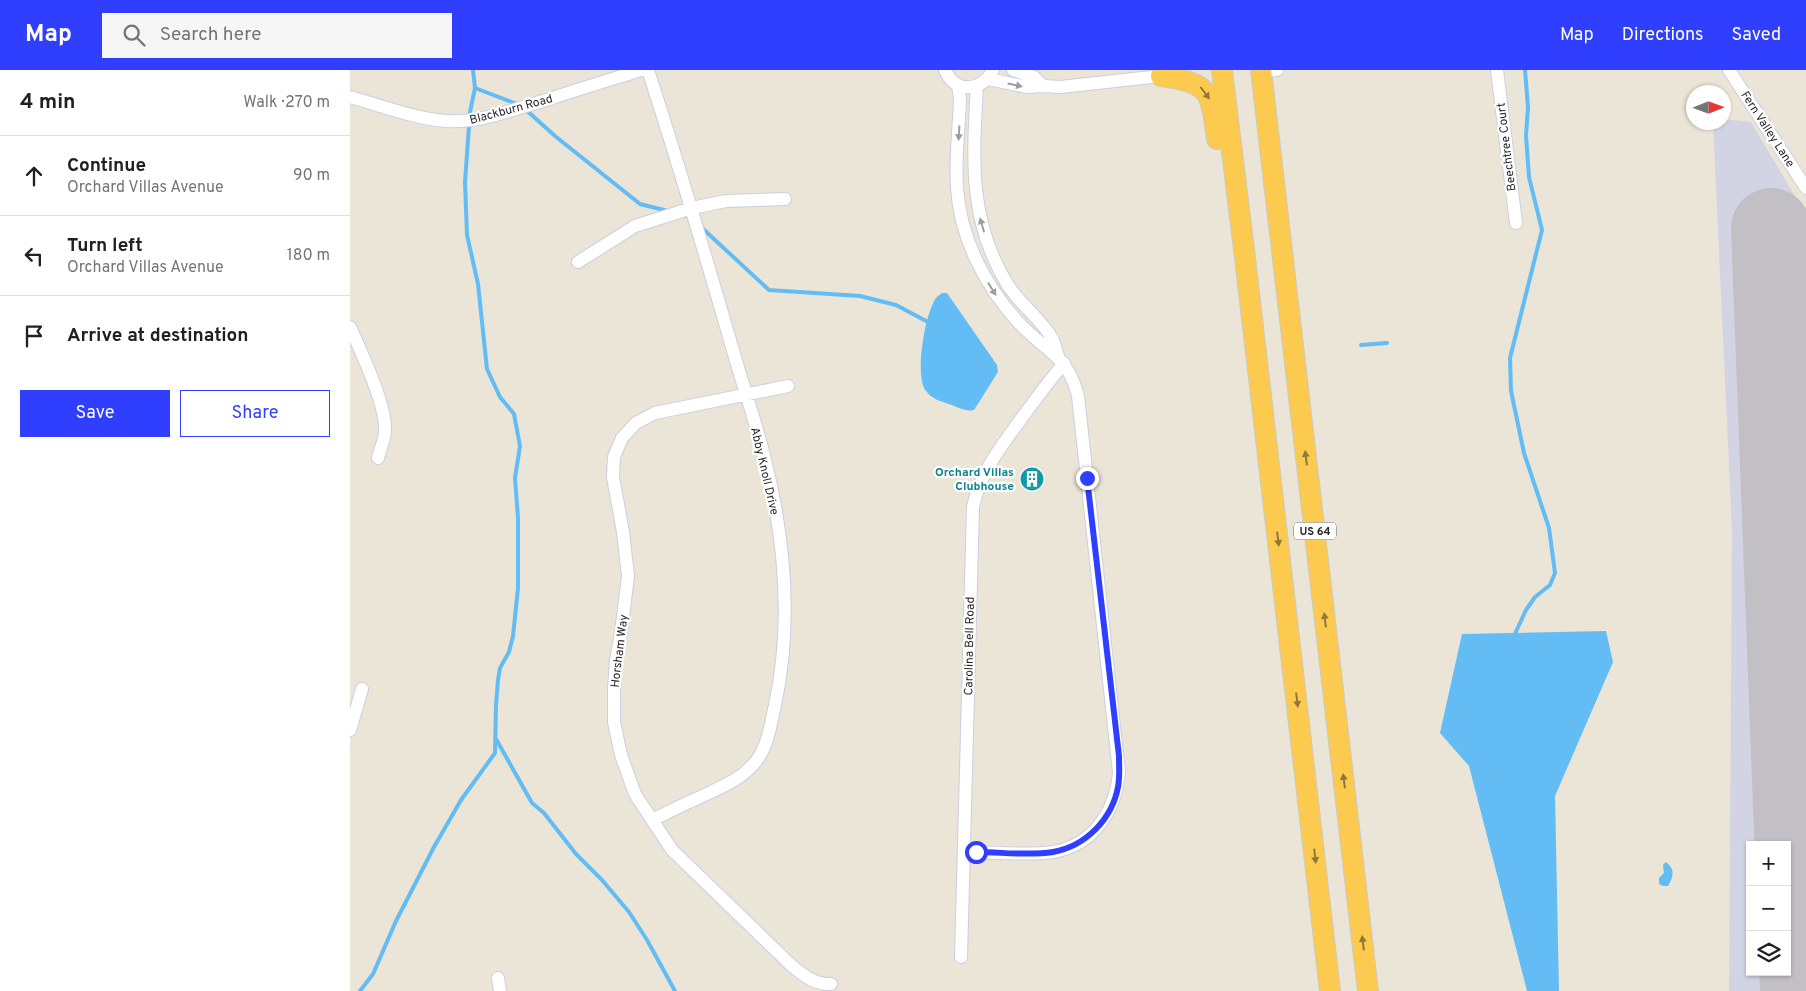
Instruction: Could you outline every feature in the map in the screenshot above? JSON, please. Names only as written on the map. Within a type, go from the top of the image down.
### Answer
[{"type":"highway","points":[[1161,76],[1180,70]]},
{"type":"highway","name":"US 64","points":[[1222,70],[1330,991]]},
{"type":"highway","name":"US 64","points":[[1264,70],[1368,991]]},
{"type":"highway","points":[[1161,76],[1196,84],[1206,92],[1211,102],[1257,426],[1272,491]]},
{"type":"street","name":"Blackburn Road","points":[[350,97],[427,118],[465,121],[507,112],[642,70]]},
{"type":"street","name":"Abby Knoll Drive","points":[[648,70],[692,208],[764,456],[781,542],[786,585],[785,637],[778,694],[767,740],[758,759],[744,774],[729,784],[652,820]]},
{"type":"street","points":[[945,70],[951,80],[967,88],[986,78],[1027,87],[1060,87],[1161,76]]},
{"type":"street","points":[[1013,70],[1034,77],[1044,86]]},
{"type":"street","name":"Beechtree Court","points":[[1497,70],[1516,224]]},
{"type":"street","name":"Fern Valley Lane","points":[[1729,70],[1806,188]]},
{"type":"street","points":[[964,852],[1040,853],[1067,848],[1076,844],[1096,830],[1109,812],[1118,786],[1119,756],[1076,387],[1052,339],[1006,283],[994,259],[978,213],[974,184],[986,78]]},
{"type":"street","points":[[958,85],[960,99],[957,170],[959,202],[967,238],[979,267],[994,292],[1032,336],[1061,360]]},
{"type":"street","points":[[578,262],[635,226],[692,208],[726,200],[784,198]]},
{"type":"street","points":[[979,267],[994,259]]},
{"type":"street","points":[[350,327],[381,405],[385,432],[378,458]]},
{"type":"street","name":"Carolina Bell Road","points":[[961,958],[973,507],[975,495],[986,469],[1050,380],[1061,360]]},
{"type":"street","name":"Horsham Way","points":[[788,386],[655,413],[636,423],[622,438],[614,457],[613,478],[623,532],[628,576],[616,660],[614,722],[621,755],[635,794],[672,850],[792,966],[819,984],[831,984]]},
{"type":"street","points":[[350,730],[362,689]]},
{"type":"shaded area","points":[[1731,120],[1751,122],[1806,215],[1806,991],[1729,991],[1732,531],[1713,130],[1731,130]]},
{"type":"water","points":[[942,293],[947,293],[997,365],[998,372],[974,410],[965,410],[936,399],[928,394],[923,384],[921,359],[925,330],[936,297]]},
{"type":"water","points":[[1606,631],[1613,662],[1555,796],[1559,991],[1527,991],[1469,766],[1440,733],[1462,634]]},
{"type":"water","points":[[1666,862],[1671,867],[1672,876],[1668,886],[1663,886],[1659,884],[1659,878],[1664,873],[1663,865]]},
{"type":"waterway","points":[[360,991],[373,974],[396,921],[434,847],[461,800],[495,753],[498,680],[500,668],[509,652],[513,636],[518,588],[518,518],[515,478],[520,446],[514,414],[500,397],[487,369],[478,284],[467,235],[465,182],[470,112],[475,88],[473,70]]},
{"type":"waterway","points":[[1513,638],[1526,610],[1535,597],[1550,585],[1555,573],[1549,528],[1524,453],[1511,391],[1510,358],[1542,230],[1529,177],[1526,136],[1528,107],[1525,70]]},
{"type":"waterway","points":[[475,88],[517,104]]},
{"type":"waterway","points":[[525,109],[555,136],[640,204],[668,211]]},
{"type":"waterway","points":[[701,227],[769,290],[860,296],[896,305],[928,322]]},
{"type":"waterway","points":[[1361,345],[1387,343]]},
{"type":"waterway","points":[[496,739],[532,803],[544,813],[576,854],[602,880],[629,912],[675,991]]},
{"type":"runway","points":[[1771,228],[1800,991]]},
{"type":"place","name":"Orchard Villas Clubhouse","points":[[1032,479]]},
{"type":"route","points":[[976,852],[1040,853],[1054,852],[1067,848],[1096,830],[1109,812],[1115,799],[1118,786],[1119,756],[1087,478]]}]
